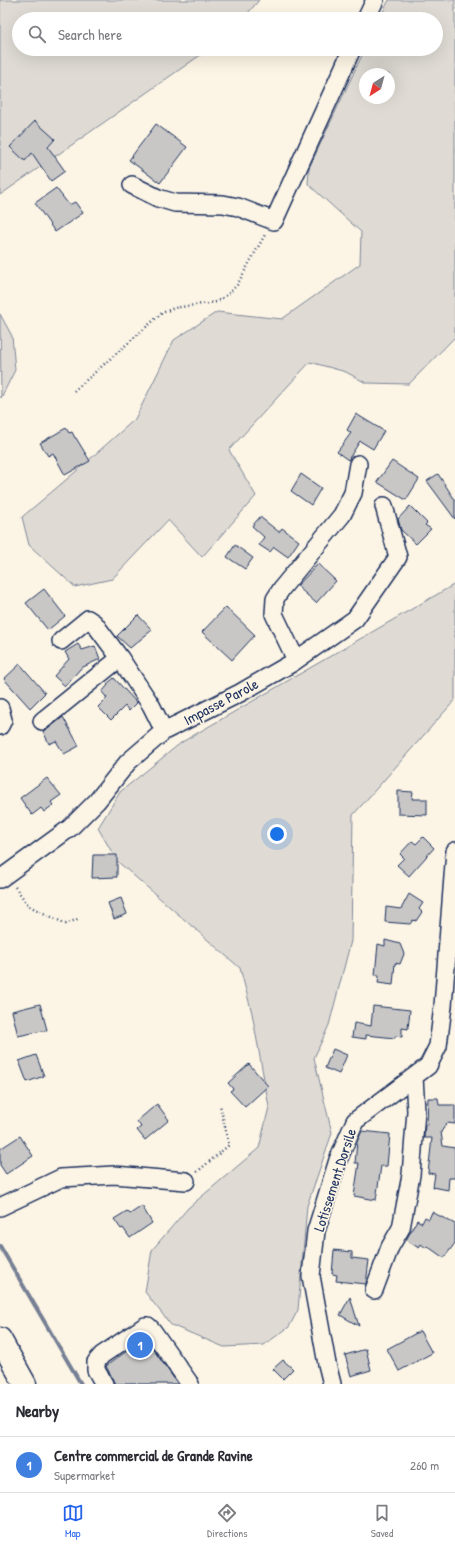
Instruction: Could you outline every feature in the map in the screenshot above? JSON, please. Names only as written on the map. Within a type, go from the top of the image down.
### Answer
[{"type":"main road","points":[[0,1339],[25,1384]]},
{"type":"street","points":[[369,12],[375,0]]},
{"type":"street","points":[[132,185],[158,198],[174,203],[223,204],[238,207],[274,221],[349,56]]},
{"type":"street","points":[[296,660],[274,614],[275,599],[282,588],[342,515],[353,493],[358,464]]},
{"type":"street","name":"Impasse Parole","points":[[3,878],[70,828],[97,801],[128,762],[164,731],[240,694],[296,660],[355,619],[398,557],[384,506]]},
{"type":"street","points":[[62,641],[88,619],[94,623],[120,658],[150,705],[164,731]]},
{"type":"street","points":[[42,721],[120,658]]},
{"type":"street","points":[[0,708],[3,720],[0,726]]},
{"type":"street","name":"Lotissement Dorsile","points":[[332,1384],[311,1276],[316,1231],[338,1160],[355,1121],[428,1066],[438,1046],[443,1006],[455,851]]},
{"type":"street","points":[[374,1290],[390,1247],[401,1228],[411,1175],[416,1111],[414,1076]]},
{"type":"street","points":[[0,1207],[61,1178],[114,1175],[186,1181]]},
{"type":"street","points":[[104,1384],[96,1370],[96,1362],[102,1355],[145,1326],[148,1326],[152,1330],[190,1384]]},
{"type":"path","points":[[74,391],[162,313],[174,308],[216,302],[227,295],[237,285],[274,221]]},
{"type":"path","points":[[3,878],[29,906],[66,924],[80,918]]},
{"type":"path","points":[[186,1181],[229,1145],[220,1105]]},
{"type":"shaded area","points":[[0,0],[259,0],[249,12],[12,12],[12,56],[199,56],[0,195]]},
{"type":"shaded area","points":[[389,0],[455,0],[455,337],[409,384],[366,383],[346,372],[310,362],[229,450],[256,496],[202,557],[168,520],[112,579],[75,587],[29,545],[22,517],[135,419],[174,340],[217,312],[282,319],[360,264],[361,232],[308,184],[309,168],[362,56],[443,56],[443,12],[383,12]]},
{"type":"shaded area","points":[[0,314],[12,336],[15,370],[1,398]]},
{"type":"shaded area","points":[[455,584],[455,700],[353,815],[351,941],[329,1025],[314,1058],[332,1133],[307,1206],[298,1310],[289,1327],[264,1345],[224,1347],[171,1325],[145,1292],[152,1250],[188,1208],[259,1148],[269,1107],[252,1013],[240,968],[117,861],[98,828],[120,792],[182,742]]},
{"type":"building","points":[[35,121],[55,139],[48,147],[65,171],[51,181],[32,153],[25,161],[10,147]]},
{"type":"building","points":[[156,124],[187,147],[160,183],[129,160]]},
{"type":"building","points":[[56,188],[69,205],[75,202],[83,213],[55,232],[35,203]]},
{"type":"building","points":[[356,414],[384,431],[373,449],[360,441],[348,460],[337,452],[351,433],[347,430]]},
{"type":"building","points":[[66,428],[69,433],[72,432],[90,461],[65,475],[53,453],[48,456],[40,443]]},
{"type":"building","points":[[392,461],[419,479],[406,500],[377,482]]},
{"type":"building","points":[[301,474],[321,488],[311,505],[291,491]]},
{"type":"building","points":[[438,474],[455,500],[455,519],[427,481]]},
{"type":"building","points":[[410,506],[427,523],[425,525],[431,529],[416,544],[401,530],[398,519]]},
{"type":"building","points":[[260,517],[279,532],[282,528],[299,541],[288,557],[274,547],[270,552],[259,545],[264,537],[252,526]]},
{"type":"building","points":[[235,545],[253,558],[245,569],[227,557]]},
{"type":"building","points":[[318,564],[336,581],[316,603],[297,586]]},
{"type":"building","points":[[44,589],[65,616],[48,630],[26,603]]},
{"type":"building","points":[[226,607],[255,635],[232,660],[202,632]]},
{"type":"building","points":[[138,615],[152,630],[130,648],[117,636]]},
{"type":"building","points":[[78,644],[82,650],[95,646],[100,659],[81,668],[65,686],[54,676],[69,659],[65,652]]},
{"type":"building","points":[[20,664],[45,693],[30,708],[4,679]]},
{"type":"building","points":[[114,678],[137,703],[129,711],[125,706],[111,720],[98,707],[107,698],[102,692],[108,685],[107,684]]},
{"type":"building","points":[[63,717],[79,746],[64,754],[56,741],[49,744],[43,731],[48,729]]},
{"type":"building","points":[[47,778],[61,795],[51,802],[53,805],[44,812],[41,808],[32,815],[20,798]]},
{"type":"building","points":[[398,791],[413,792],[412,799],[427,799],[427,815],[398,814]]},
{"type":"building","points":[[423,837],[434,848],[409,876],[397,865],[404,858],[400,854],[412,841],[416,844]]},
{"type":"building","points":[[93,855],[117,855],[117,877],[92,878]]},
{"type":"building","points":[[409,894],[423,903],[419,909],[422,912],[416,921],[413,920],[410,924],[385,922],[386,907],[401,909]]},
{"type":"building","points":[[121,898],[127,914],[114,919],[108,903]]},
{"type":"building","points":[[385,940],[400,944],[404,954],[400,964],[395,963],[393,985],[378,983],[379,975],[375,975],[378,944],[385,946]]},
{"type":"building","points":[[40,1004],[47,1030],[18,1036],[12,1011]]},
{"type":"building","points":[[373,1006],[410,1010],[408,1029],[402,1028],[402,1037],[395,1036],[395,1038],[366,1035],[366,1039],[352,1037],[354,1023],[371,1026]]},
{"type":"building","points":[[333,1049],[347,1055],[339,1074],[325,1068]]},
{"type":"building","points":[[36,1055],[44,1076],[27,1082],[19,1061]]},
{"type":"building","points":[[249,1064],[268,1086],[245,1107],[230,1091],[233,1089],[228,1083]]},
{"type":"building","points":[[428,1098],[438,1098],[439,1105],[455,1105],[455,1124],[447,1123],[441,1132],[443,1146],[455,1148],[455,1178],[449,1178],[448,1190],[433,1187],[435,1174],[428,1173],[432,1138],[424,1138],[425,1124],[427,1125]]},
{"type":"building","points":[[157,1104],[169,1120],[145,1140],[137,1130],[141,1127],[137,1121]]},
{"type":"building","points":[[362,1131],[390,1134],[387,1166],[381,1166],[376,1200],[354,1196],[359,1163],[355,1163],[357,1142]]},
{"type":"building","points":[[20,1136],[33,1156],[6,1174],[0,1165],[0,1149]]},
{"type":"building","points":[[142,1206],[152,1223],[130,1238],[114,1219],[127,1211],[130,1214]]},
{"type":"building","points":[[432,1212],[455,1224],[455,1243],[444,1258],[427,1246],[426,1248],[421,1244],[419,1248],[406,1240],[417,1220],[422,1223],[425,1217],[429,1219]]},
{"type":"building","points":[[334,1250],[352,1252],[352,1258],[369,1260],[366,1284],[336,1281],[337,1275],[332,1274]]},
{"type":"building","points":[[350,1297],[359,1326],[340,1315]]},
{"type":"building","points":[[420,1331],[432,1353],[399,1371],[387,1349]]},
{"type":"building","points":[[145,1338],[178,1384],[115,1384],[106,1366]]},
{"type":"building","points":[[366,1349],[371,1370],[351,1376],[345,1355]]},
{"type":"building","points":[[283,1360],[293,1369],[283,1379],[273,1369]]},
{"type":"waterway","points":[[0,1246],[81,1384]]},
{"type":"place","name":"Centre commercial de Grande Ravine","points":[[140,1345]]}]
